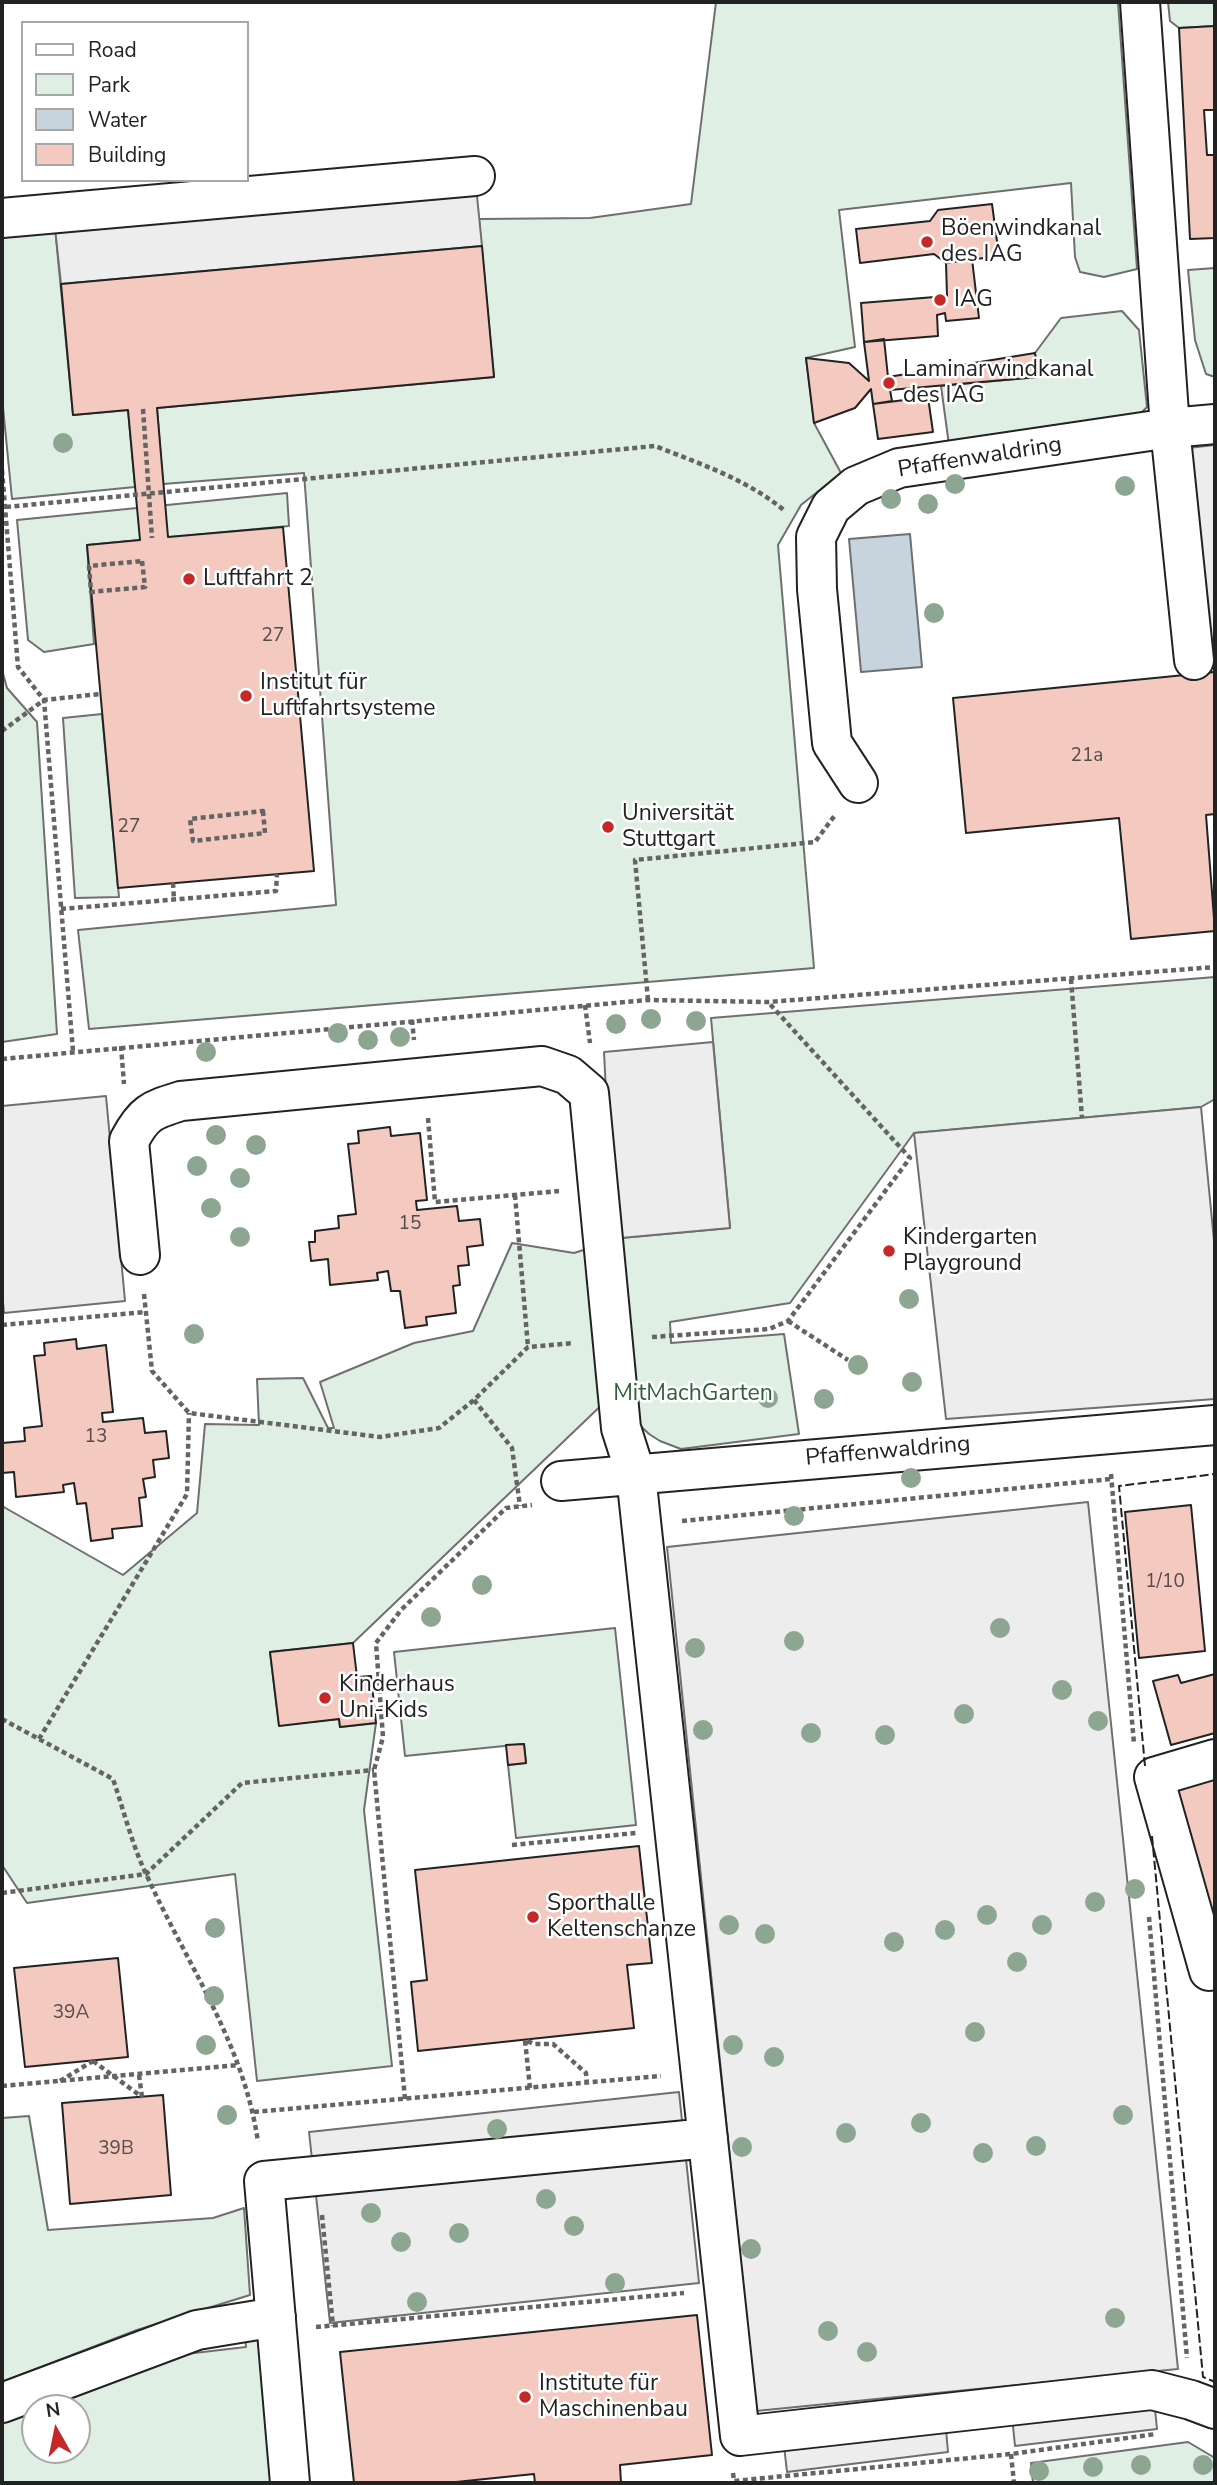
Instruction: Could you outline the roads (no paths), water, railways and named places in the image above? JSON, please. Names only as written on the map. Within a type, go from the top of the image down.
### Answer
[{"type":"street","points":[[1140,2],[1170,428],[1194,660]]},
{"type":"street","points":[[2,218],[475,176]]},
{"type":"street","name":"Pfaffenwaldring","points":[[858,783],[831,743],[817,589],[816,537],[831,506],[856,486],[899,468],[1170,428],[1215,424]]},
{"type":"street","points":[[140,1255],[129,1141],[137,1126],[152,1110],[181,1101],[542,1066],[568,1075],[598,1093],[608,1187],[614,1340],[621,1428],[636,1475],[642,1525],[740,2436],[1152,2390],[1203,2405]]},
{"type":"street","name":"Pfaffenwaldring","points":[[552,1492],[636,1475],[1215,1425]]},
{"type":"street","points":[[1209,1971],[1154,1777],[1215,1759]]},
{"type":"street","points":[[290,2483],[264,2181],[708,2138]]},
{"type":"street","points":[[2,2403],[197,2330],[276,2324]]},
{"type":"water","points":[[910,534],[922,667],[861,672],[849,539]]},
{"type":"place","name":"Böenwindkanal des IAG","points":[[927,242]]},
{"type":"place","name":"IAG","points":[[940,300]]},
{"type":"place","name":"Laminarwindkanal des IAG","points":[[889,383]]},
{"type":"place","name":"Luftfahrt 2","points":[[189,579]]},
{"type":"place","name":"Institut für Luftfahrtsysteme","points":[[246,696]]},
{"type":"place","name":"Universität Stuttgart","points":[[608,827]]},
{"type":"place","name":"Kindergarten Playground","points":[[889,1251]]},
{"type":"place","name":"Kinderhaus Uni-Kids","points":[[325,1698]]},
{"type":"place","name":"Sporthalle Keltenschanze","points":[[533,1917]]},
{"type":"place","name":"Institute für Maschinenbau","points":[[525,2397]]},
{"type":"park label","name":"MitMachGarten","points":[[693,1394]]}]
